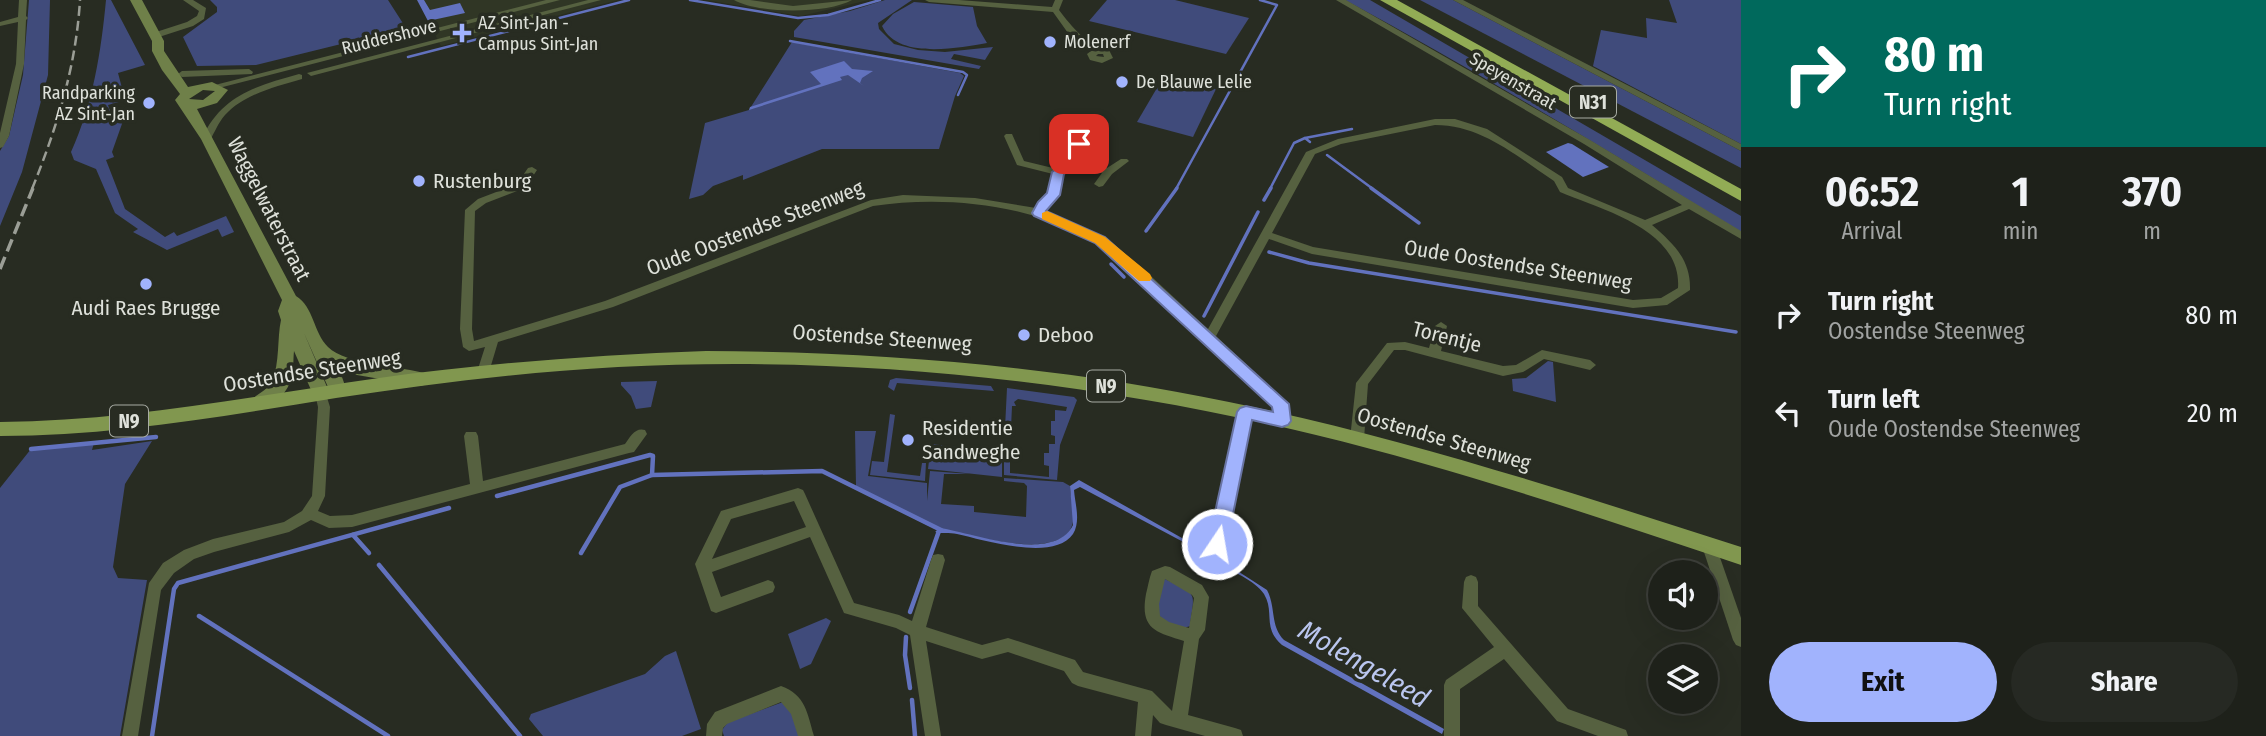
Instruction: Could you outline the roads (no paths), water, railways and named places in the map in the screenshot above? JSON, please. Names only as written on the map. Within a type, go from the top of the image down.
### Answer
[{"type":"highway","name":"N31","points":[[1387,0],[1741,196]]},
{"type":"highway","name":"N31","points":[[1406,0],[1741,183]]},
{"type":"highway","points":[[1689,167],[1741,204]]},
{"type":"main road","name":"Waggelwaterstraat","points":[[136,0],[157,38],[169,48],[182,74],[200,87]]},
{"type":"main road","name":"Waggelwaterstraat","points":[[157,38],[158,51],[187,99],[199,129],[207,138],[328,397]]},
{"type":"main road","points":[[187,99],[200,87],[214,95]]},
{"type":"main road","name":"Waggelwaterstraat","points":[[207,138],[205,115],[214,95]]},
{"type":"main road","points":[[187,99],[214,95]]},
{"type":"main road","name":"Waggelwaterstraat","points":[[289,309],[298,305],[321,351],[328,397]]},
{"type":"main road","points":[[258,404],[273,394],[282,380],[289,309]]},
{"type":"main road","points":[[321,351],[357,368],[423,379]]},
{"type":"main road","name":"Oostendse Steenweg","points":[[0,429],[44,429],[131,421],[328,397],[423,379],[483,372],[687,357],[781,356],[925,363],[1127,389],[1246,412],[1478,472],[1741,556]]},
{"type":"street","points":[[0,145],[20,64],[23,0]]},
{"type":"street","points":[[157,38],[201,17],[203,10],[187,0]]},
{"type":"street","name":"Ruddershove","points":[[298,65],[556,0]]},
{"type":"street","name":"Ruddershove","points":[[311,73],[597,0]]},
{"type":"street","points":[[738,0],[797,10],[818,9],[848,0]]},
{"type":"street","points":[[929,0],[1055,10],[1071,31],[1095,48]]},
{"type":"street","points":[[1055,10],[1059,0]]},
{"type":"street","name":"Speyenstraat","points":[[1340,0],[1741,236]]},
{"type":"street","points":[[1457,0],[1741,148]]},
{"type":"street","points":[[0,24],[23,18]]},
{"type":"street","points":[[182,74],[254,72],[298,65]]},
{"type":"street","points":[[214,95],[298,65]]},
{"type":"street","points":[[207,138],[217,117],[229,105],[257,90],[299,77],[214,95]]},
{"type":"street","name":"Oude Oostendse Steenweg","points":[[1209,338],[1265,234],[1311,152],[1338,142],[1442,122],[1478,128],[1558,179],[1564,190],[1645,224],[1682,262],[1686,276],[1684,290],[1662,302],[1633,304],[1312,250],[1265,234]]},
{"type":"street","points":[[1075,162],[1082,127]]},
{"type":"street","points":[[1009,136],[1020,163],[1058,172],[1075,162],[1108,172]]},
{"type":"street","points":[[1099,184],[1108,172],[1124,160]]},
{"type":"street","points":[[483,372],[492,342],[469,347],[466,329],[470,210],[482,201],[522,186],[532,170]]},
{"type":"street","points":[[1039,213],[1042,205],[1053,195],[1058,172]]},
{"type":"street","name":"Oude Oostendse Steenweg","points":[[492,342],[652,288],[871,203],[903,198],[975,201],[1028,209],[1100,240],[1276,399],[1280,404],[1282,421]]},
{"type":"street","points":[[1645,224],[1690,205]]},
{"type":"street","points":[[1434,353],[1441,326]]},
{"type":"street","name":"Torentje","points":[[1357,439],[1362,383],[1391,346],[1405,345],[1511,372],[1542,354],[1590,365]]},
{"type":"street","points":[[130,736],[155,588],[164,571],[185,556],[285,527],[308,513],[319,495],[328,397]]},
{"type":"street","points":[[1217,544],[1246,412]]},
{"type":"street","points":[[308,513],[329,522],[352,521],[629,448],[640,434]]},
{"type":"street","points":[[471,436],[477,488]]},
{"type":"street","points":[[768,587],[716,606],[702,564],[726,515],[798,494],[849,608],[899,622],[982,652],[1008,645],[1069,665],[1078,678],[1146,697],[1166,718],[1235,736]]},
{"type":"street","points":[[704,568],[814,530]]},
{"type":"street","points":[[1709,546],[1741,640]]},
{"type":"street","points":[[933,736],[918,631],[938,561]]},
{"type":"street","points":[[1471,582],[1470,608],[1563,715],[1620,736]]},
{"type":"street","points":[[1179,721],[1192,636]]},
{"type":"street","points":[[1452,736],[1452,685],[1506,649]]},
{"type":"street","points":[[714,736],[715,724],[722,718],[781,694],[794,700],[806,736]]},
{"type":"street","points":[[1143,736],[1146,697]]},
{"type":"waterway","points":[[408,57],[629,0]]},
{"type":"waterway","points":[[690,0],[798,18],[828,15],[880,0]]},
{"type":"waterway","name":"Molengeleed","points":[[1176,189],[1277,5],[1260,0]]},
{"type":"waterway","points":[[790,41],[963,72],[967,75],[958,95]]},
{"type":"waterway","points":[[1305,138],[1352,129]]},
{"type":"waterway","points":[[1270,189],[1294,143],[1305,138]]},
{"type":"waterway","points":[[1305,138],[1310,142]]},
{"type":"waterway","points":[[1327,155],[1373,189]]},
{"type":"waterway","name":"Molengeleed","points":[[1146,231],[1177,188]]},
{"type":"waterway","points":[[1264,200],[1271,188]]},
{"type":"waterway","points":[[1371,188],[1419,223]]},
{"type":"waterway","points":[[1204,316],[1258,212]]},
{"type":"waterway","points":[[1269,252],[1309,263],[1736,332]]},
{"type":"waterway","name":"Molengeleed","points":[[1111,264],[1124,277]]},
{"type":"waterway","points":[[31,449],[156,437]]},
{"type":"waterway","points":[[497,496],[650,455],[653,456],[652,475]]},
{"type":"waterway","points":[[652,475],[822,471],[941,530]]},
{"type":"waterway","points":[[581,553],[620,487],[652,475]]},
{"type":"waterway","points":[[152,736],[174,589],[178,583],[449,508]]},
{"type":"waterway","points":[[910,612],[939,531]]},
{"type":"waterway","points":[[353,535],[369,553]]},
{"type":"waterway","name":"Molengeleed","points":[[1200,550],[1221,562]]},
{"type":"waterway","points":[[379,565],[520,736]]},
{"type":"waterway","points":[[199,616],[388,736]]},
{"type":"waterway","points":[[906,637],[905,655],[910,688]]},
{"type":"waterway","points":[[912,700],[915,736]]},
{"type":"railway","points":[[32,189],[70,73],[80,0]]},
{"type":"railway","points":[[0,269],[33,188]]},
{"type":"place","name":"AZ Sint-Jan - Campus Sint-Jan","points":[[462,33]]},
{"type":"place","name":"Molenerf","points":[[1050,42]]},
{"type":"place","name":"De Blauwe Lelie","points":[[1122,82]]},
{"type":"place","name":"Randparking AZ Sint-Jan","points":[[149,103]]},
{"type":"place","name":"Rustenburg","points":[[419,181]]},
{"type":"place","name":"Audi Raes Brugge","points":[[146,284]]},
{"type":"place","name":"Deboo","points":[[1024,335]]},
{"type":"place","name":"Residentie Sandweghe","points":[[908,440]]}]
